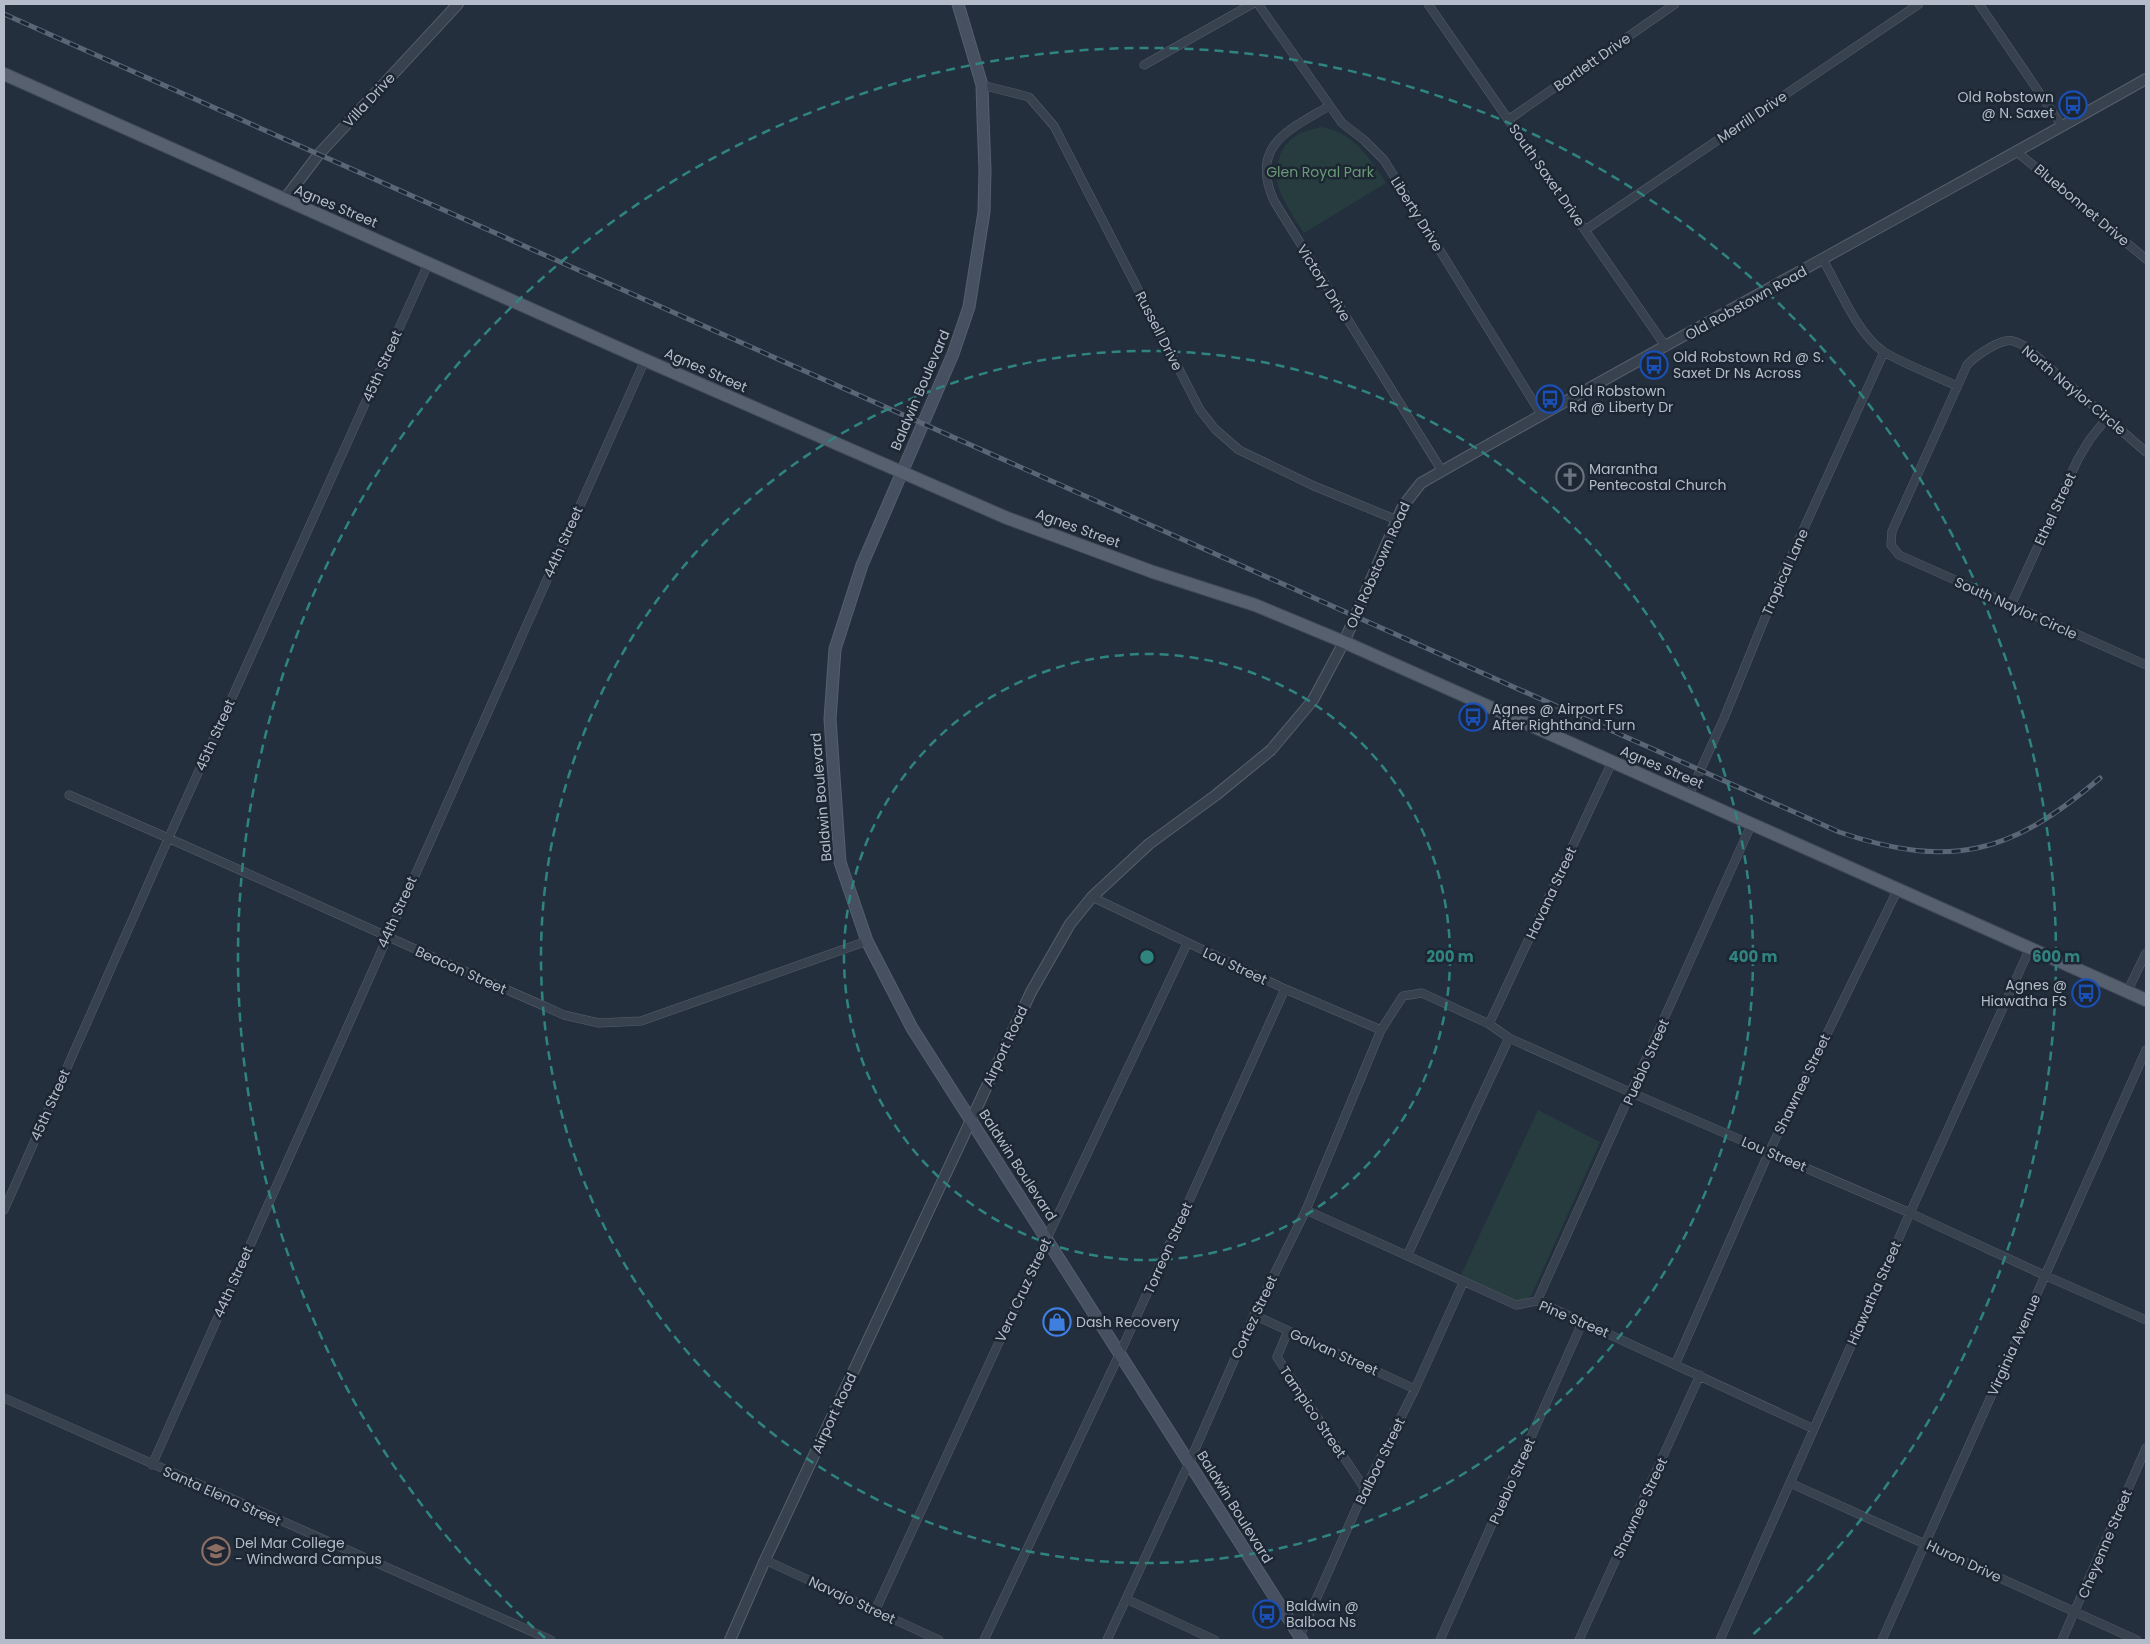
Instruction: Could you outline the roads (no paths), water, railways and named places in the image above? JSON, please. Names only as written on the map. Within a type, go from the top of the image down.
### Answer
[{"type":"main road","name":"Baldwin Boulevard","points":[[958,4],[982,85],[985,170],[984,212],[969,307],[953,354],[862,565],[834,649],[830,719],[840,862],[867,941],[912,1028],[1120,1352],[1300,1639]]},
{"type":"main road","name":"Agnes Street","points":[[4,74],[645,360],[1007,518],[1153,572],[1255,605],[1344,642],[2146,1000]]},
{"type":"street","name":"Villa Drive","points":[[284,200],[333,138],[458,4]]},
{"type":"street","points":[[1144,65],[1252,4]]},
{"type":"street","name":"Liberty Drive","points":[[1258,4],[1342,123],[1364,140],[1384,160],[1541,414]]},
{"type":"street","name":"South Saxet Drive","points":[[1429,4],[1666,347]]},
{"type":"street","name":"Bartlett Drive","points":[[1508,120],[1675,4]]},
{"type":"street","name":"Merrill Drive","points":[[1586,230],[1919,4]]},
{"type":"street","points":[[1979,4],[2062,126]]},
{"type":"street","name":"Old Robstown Road","points":[[1344,642],[1397,520],[1415,489],[1421,483],[1541,414],[1666,347],[2146,79]]},
{"type":"street","name":"Russell Drive","points":[[982,85],[1029,97],[1054,126],[1200,410],[1215,429],[1239,450],[1314,486],[1397,520]]},
{"type":"street","name":"Victory Drive","points":[[1329,106],[1281,135],[1270,155],[1267,166],[1268,189],[1348,322],[1442,472]]},
{"type":"street","name":"Bluebonnet Drive","points":[[2017,152],[2146,259]]},
{"type":"street","points":[[1823,260],[1860,326],[1871,340],[1884,352],[1957,386]]},
{"type":"street","name":"45th Street","points":[[4,1210],[169,837],[429,262]]},
{"type":"street","name":"North Naylor Circle","points":[[1891,544],[1892,530],[1968,365],[1975,356],[2006,340],[2015,341],[2026,347],[2146,452]]},
{"type":"street","name":"Tropical Lane","points":[[1689,795],[1724,718],[1780,581],[1884,352]]},
{"type":"street","name":"44th Street","points":[[152,1465],[645,360]]},
{"type":"street","name":"Ethel Street","points":[[2011,605],[2078,459],[2090,438],[2107,418]]},
{"type":"street","name":"South Naylor Circle","points":[[1891,544],[1899,555],[2146,665]]},
{"type":"street","name":"Airport Road","points":[[730,1640],[765,1560],[1030,992],[1070,924],[1092,897],[1148,844],[1216,795],[1270,750],[1313,700],[1344,642]]},
{"type":"street","name":"Havana Street","points":[[1489,1024],[1612,762]]},
{"type":"street","name":"Beacon Street","points":[[69,795],[169,837],[386,938],[564,1015],[599,1023],[641,1021],[867,941]]},
{"type":"street","name":"Pueblo Street","points":[[1538,1301],[1752,823]]},
{"type":"street","name":"Shawnee Street","points":[[1675,1365],[1769,1152],[1898,889]]},
{"type":"street","name":"Lou Street","points":[[1092,897],[1187,944],[1381,1030]]},
{"type":"street","name":"Vera Cruz Street","points":[[875,1611],[1047,1238],[1187,944]]},
{"type":"street","name":"Hiawatha Street","points":[[1720,1640],[2030,948]]},
{"type":"street","points":[[2126,992],[2146,953]]},
{"type":"street","name":"Torreon Street","points":[[984,1640],[1120,1352],[1286,989]]},
{"type":"street","name":"Lou Street","points":[[1403,996],[1422,993],[1489,1024],[1509,1038],[1910,1213],[2044,1276],[2146,1320]]},
{"type":"street","name":"Cortez Street","points":[[1107,1640],[1189,1463],[1254,1315],[1306,1210],[1381,1030],[1403,996]]},
{"type":"street","points":[[1407,1256],[1509,1038]]},
{"type":"street","name":"Virginia Avenue","points":[[1882,1640],[2146,1050]]},
{"type":"street","name":"Pine Street","points":[[1306,1210],[1463,1283],[1516,1305],[1538,1301],[1814,1429]]},
{"type":"street","name":"Balboa Street","points":[[1300,1639],[1365,1489],[1415,1389],[1463,1283]]},
{"type":"street","name":"Galvan Street","points":[[1254,1315],[1415,1389]]},
{"type":"street","name":"Pueblo Street","points":[[1440,1640],[1583,1321]]},
{"type":"street","name":"Tampico Street","points":[[1288,1331],[1277,1357],[1365,1489]]},
{"type":"street","name":"Shawnee Street","points":[[1579,1640],[1700,1376]]},
{"type":"street","name":"Santa Elena Street","points":[[4,1398],[550,1640]]},
{"type":"street","name":"Cheyenne Street","points":[[2062,1640],[2146,1448]]},
{"type":"street","name":"Huron Drive","points":[[1790,1483],[2137,1640]]},
{"type":"street","name":"Navajo Street","points":[[765,1560],[939,1640]]},
{"type":"street","points":[[1126,1599],[1215,1640]]},
{"type":"railway","points":[[4,14],[1839,832],[1879,844],[1915,850],[1947,852],[1978,848],[2008,839],[2037,824],[2068,804],[2100,778]]},
{"type":"place","name":"Old Robstown @ N. Saxet","points":[[2073,105]]},
{"type":"place","name":"Old Robstown Rd @ S. Saxet Dr Ns Across","points":[[1654,365]]},
{"type":"place","name":"Old Robstown Rd @ Liberty Dr","points":[[1550,399]]},
{"type":"place","name":"Marantha Pentecostal Church","points":[[1570,477]]},
{"type":"place","name":"Agnes @ Airport FS After Righthand Turn","points":[[1473,717]]},
{"type":"place","name":"Agnes @ Hiawatha FS","points":[[2086,993]]},
{"type":"place","name":"Dash Recovery","points":[[1057,1322]]},
{"type":"place","name":"Del Mar College - Windward Campus","points":[[216,1551]]},
{"type":"place","name":"Baldwin @ Balboa Ns","points":[[1267,1614]]},
{"type":"park label","name":"Glen Royal Park","points":[[1320,172]]}]
